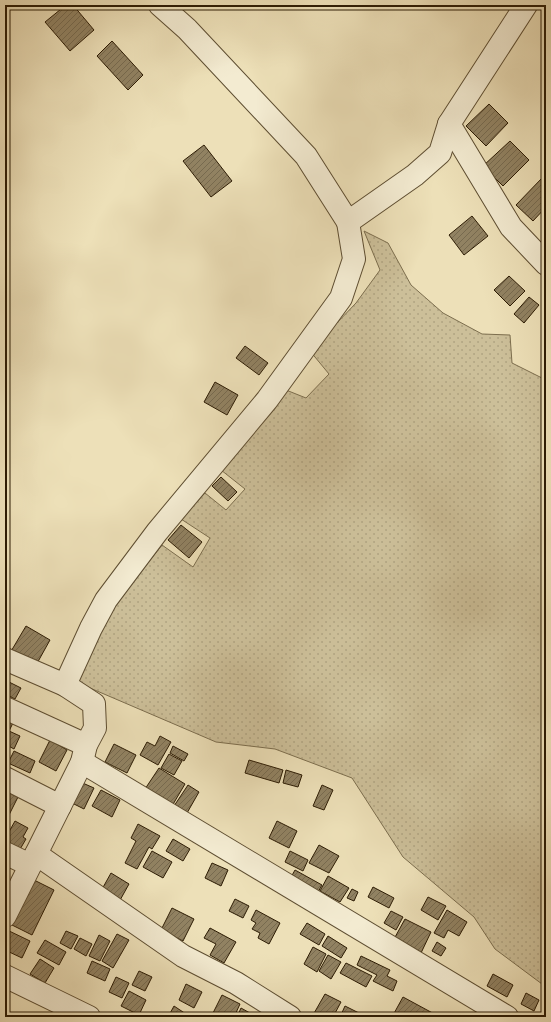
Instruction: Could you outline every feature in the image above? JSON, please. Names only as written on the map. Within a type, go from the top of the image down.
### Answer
[{"type":"street","points":[[65,685],[91,628],[106,600],[157,532],[267,400],[340,298],[354,259],[348,222],[306,156],[187,29],[160,5]]},
{"type":"street","points":[[348,222],[415,175],[440,152],[449,124],[526,5]]},
{"type":"street","points":[[449,124],[511,227],[546,264]]},
{"type":"street","points":[[5,659],[65,685],[94,704],[96,728],[60,806],[5,916]]},
{"type":"street","points":[[5,708],[84,754],[507,1017]]},
{"type":"street","points":[[5,778],[60,806]]},
{"type":"street","points":[[5,853],[33,860],[183,956],[236,983],[290,1017]]},
{"type":"street","points":[[5,976],[89,1017]]},
{"type":"shaded area","points":[[364,231],[388,243],[411,285],[443,313],[482,334],[510,335],[512,363],[546,380],[546,987],[495,949],[474,917],[403,857],[352,778],[275,749],[216,742],[69,679],[96,629],[162,545],[193,567],[210,538],[181,519],[205,493],[226,510],[245,489],[221,470],[281,388],[306,398],[329,374],[310,351],[356,303],[380,270]]},
{"type":"building","points":[[66,5],[73,5],[94,30],[70,51],[45,22]]},
{"type":"building","points":[[112,41],[143,75],[128,90],[97,56]]},
{"type":"building","points":[[489,104],[508,123],[486,146],[466,126]]},
{"type":"building","points":[[510,141],[529,160],[503,186],[483,166]]},
{"type":"building","points":[[204,145],[232,181],[211,197],[183,161]]},
{"type":"building","points":[[543,177],[546,179],[546,207],[533,221],[516,205]]},
{"type":"building","points":[[472,216],[488,236],[464,255],[449,235]]},
{"type":"building","points":[[509,276],[525,291],[510,306],[494,290]]},
{"type":"building","points":[[529,297],[539,305],[524,323],[514,314]]},
{"type":"building","points":[[245,346],[268,363],[259,375],[236,358]]},
{"type":"building","points":[[215,382],[238,395],[227,415],[204,402]]},
{"type":"building","points":[[221,477],[237,492],[228,501],[212,486]]},
{"type":"building","points":[[181,525],[202,542],[189,558],[168,540]]},
{"type":"building","points":[[26,626],[50,640],[35,667],[10,653]]},
{"type":"building","points":[[5,680],[21,688],[15,699],[5,694]]},
{"type":"building","points":[[5,720],[13,723],[9,731],[20,736],[14,749],[5,744]]},
{"type":"building","points":[[160,736],[171,742],[158,765],[140,755],[147,742],[155,746]]},
{"type":"building","points":[[50,740],[67,750],[56,771],[39,762]]},
{"type":"building","points":[[114,744],[136,755],[127,773],[105,762]]},
{"type":"building","points":[[173,746],[188,754],[184,761],[170,753]]},
{"type":"building","points":[[14,751],[35,761],[30,773],[8,763]]},
{"type":"building","points":[[169,754],[182,761],[174,775],[161,768]]},
{"type":"building","points":[[249,760],[283,770],[279,783],[245,773]]},
{"type":"building","points":[[159,768],[185,784],[172,806],[145,789]]},
{"type":"building","points":[[286,770],[302,775],[298,787],[283,783]]},
{"type":"building","points":[[78,781],[94,788],[84,809],[68,801]]},
{"type":"building","points":[[5,785],[20,793],[8,817],[5,815]]},
{"type":"building","points":[[188,785],[199,792],[187,813],[174,806]]},
{"type":"building","points":[[322,785],[333,790],[324,810],[313,806]]},
{"type":"building","points":[[101,790],[120,800],[112,817],[92,806]]},
{"type":"building","points":[[15,821],[28,828],[23,837],[26,839],[19,851],[5,844],[5,839]]},
{"type":"building","points":[[277,821],[297,831],[289,848],[269,838]]},
{"type":"building","points":[[138,824],[160,836],[152,849],[149,847],[137,869],[125,863],[136,841],[131,838]]},
{"type":"building","points":[[173,839],[190,849],[183,861],[166,851]]},
{"type":"building","points":[[319,845],[339,856],[329,873],[309,863]]},
{"type":"building","points":[[152,851],[172,862],[163,878],[143,867]]},
{"type":"building","points":[[290,851],[308,860],[303,871],[285,862]]},
{"type":"building","points":[[5,861],[11,864],[6,874],[5,874]]},
{"type":"building","points":[[212,863],[228,870],[221,886],[205,878]]},
{"type":"building","points":[[295,870],[322,885],[317,894],[290,879]]},
{"type":"building","points":[[111,873],[129,884],[119,902],[101,891]]},
{"type":"building","points":[[328,876],[349,888],[340,902],[320,891]]},
{"type":"building","points":[[30,878],[54,890],[32,935],[8,923]]},
{"type":"building","points":[[373,887],[394,898],[389,908],[368,897]]},
{"type":"building","points":[[352,889],[358,892],[354,901],[347,898]]},
{"type":"building","points":[[428,897],[446,906],[438,920],[421,910]]},
{"type":"building","points":[[235,899],[249,906],[243,918],[229,911]]},
{"type":"building","points":[[172,908],[194,919],[183,941],[161,930]]},
{"type":"building","points":[[256,910],[280,923],[269,944],[258,938],[260,933],[252,929],[256,923],[251,920]]},
{"type":"building","points":[[447,910],[467,922],[459,936],[448,930],[444,938],[434,933]]},
{"type":"building","points":[[391,911],[403,917],[396,930],[384,923]]},
{"type":"building","points":[[405,919],[431,932],[421,953],[394,939]]},
{"type":"building","points":[[307,923],[325,934],[319,945],[300,934]]},
{"type":"building","points":[[210,928],[236,942],[224,963],[210,955],[216,944],[204,938]]},
{"type":"building","points":[[5,929],[30,941],[22,958],[5,950]]},
{"type":"building","points":[[66,931],[78,936],[71,949],[60,943]]},
{"type":"building","points":[[117,934],[129,940],[113,968],[102,961]]},
{"type":"building","points":[[99,935],[110,941],[100,961],[89,956]]},
{"type":"building","points":[[328,936],[347,948],[341,958],[322,946]]},
{"type":"building","points":[[80,938],[92,944],[86,956],[74,949]]},
{"type":"building","points":[[45,940],[66,952],[59,965],[37,953]]},
{"type":"building","points":[[437,942],[446,948],[441,956],[432,951]]},
{"type":"building","points":[[313,947],[326,954],[317,972],[304,964]]},
{"type":"building","points":[[328,955],[341,962],[331,979],[319,971]]},
{"type":"building","points":[[361,956],[390,970],[387,976],[397,981],[393,991],[373,981],[377,975],[357,965]]},
{"type":"building","points":[[40,959],[54,968],[45,983],[30,974]]},
{"type":"building","points":[[92,961],[110,969],[105,981],[87,973]]},
{"type":"building","points":[[346,963],[372,976],[366,987],[340,973]]},
{"type":"building","points":[[139,971],[152,977],[145,991],[132,985]]},
{"type":"building","points":[[493,974],[513,985],[507,997],[487,986]]},
{"type":"building","points":[[116,977],[129,983],[122,998],[109,992]]},
{"type":"building","points":[[186,984],[202,992],[194,1008],[179,1000]]},
{"type":"building","points":[[129,991],[146,1000],[139,1015],[121,1006]]},
{"type":"building","points":[[526,993],[539,1000],[534,1011],[521,1004]]},
{"type":"building","points":[[325,994],[341,1002],[333,1017],[317,1017],[313,1015]]},
{"type":"building","points":[[222,995],[240,1004],[234,1017],[211,1017]]},
{"type":"building","points":[[403,997],[440,1017],[392,1017]]},
{"type":"building","points":[[174,1006],[189,1016],[168,1017]]},
{"type":"building","points":[[345,1006],[361,1014],[360,1017],[340,1017]]},
{"type":"building","points":[[241,1008],[257,1017],[237,1017]]}]
